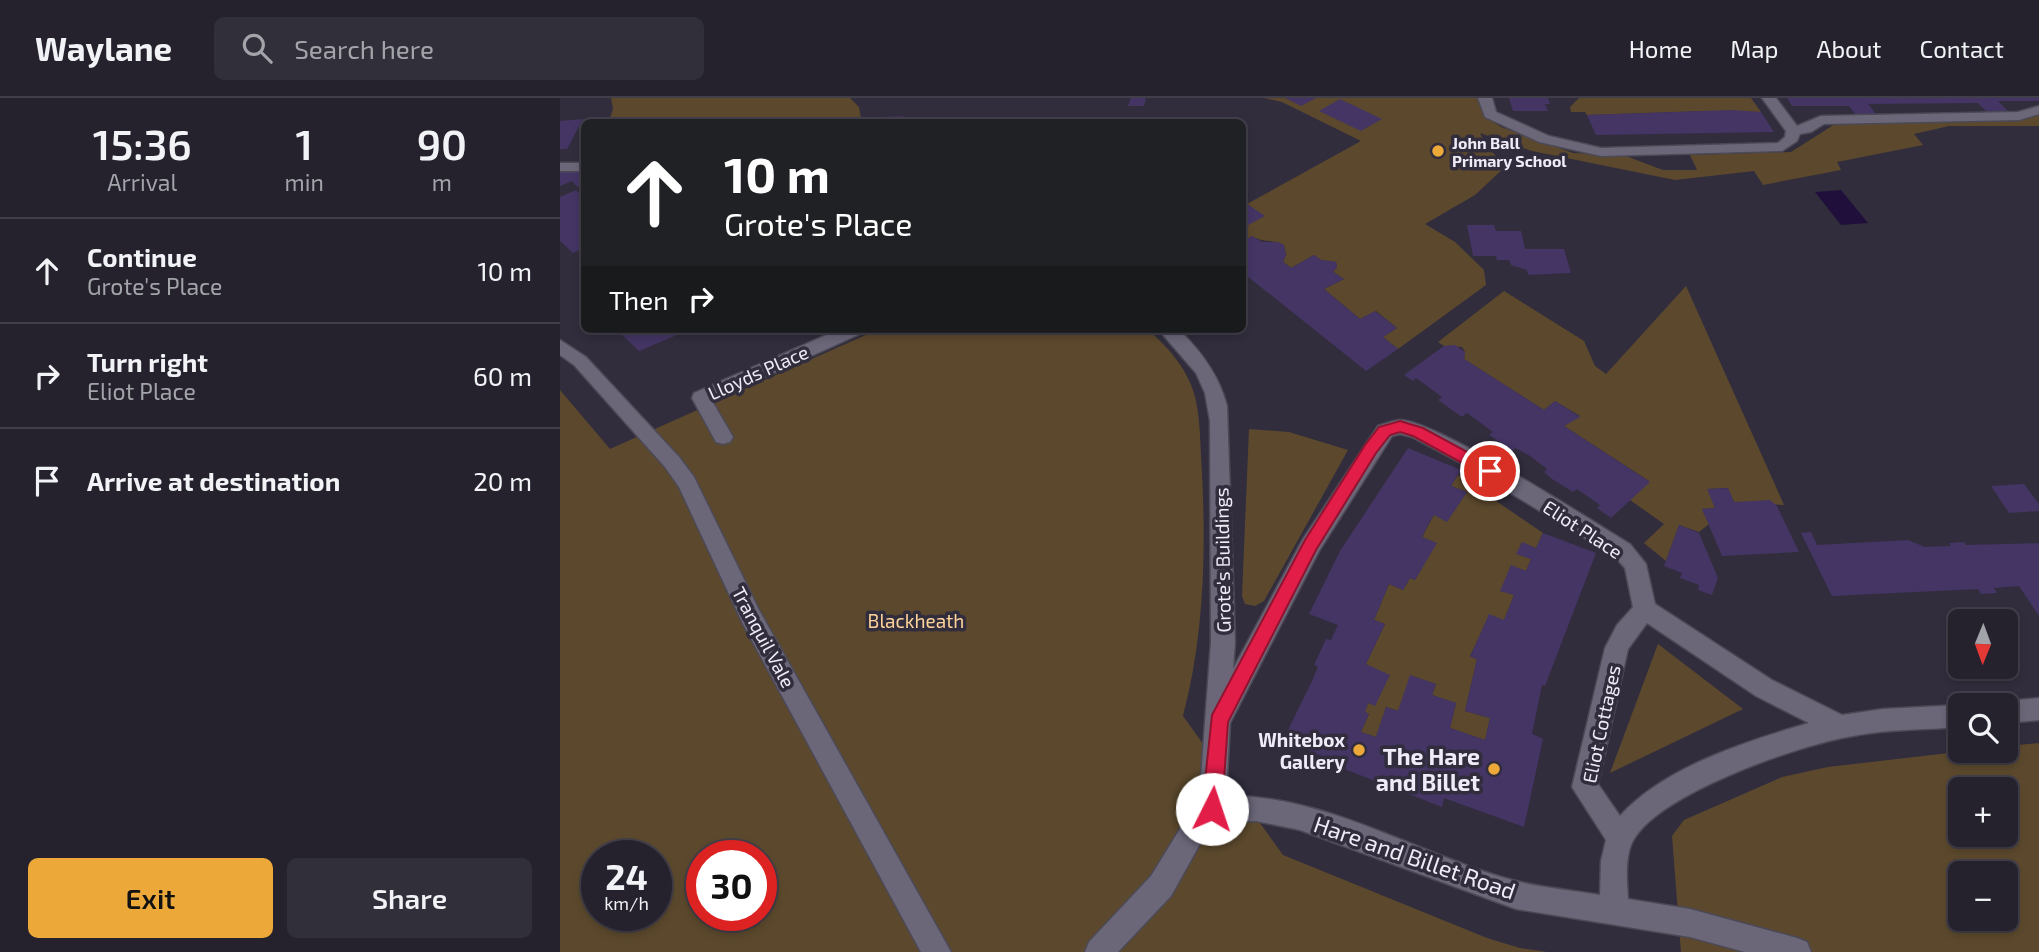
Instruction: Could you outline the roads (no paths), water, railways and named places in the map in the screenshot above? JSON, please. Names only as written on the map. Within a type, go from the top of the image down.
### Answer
[{"type":"street","points":[[1485,98],[1490,114],[1506,124],[1577,149],[1601,152],[1782,147],[1792,138],[1793,131],[1769,98]]},
{"type":"street","points":[[1793,131],[1806,130],[1821,120],[2019,116],[2039,110]]},
{"type":"street","points":[[560,167],[581,167]]},
{"type":"street","name":"Lloyds Place","points":[[723,437],[701,398],[847,333]]},
{"type":"street","name":"Grote's Buildings","points":[[1171,333],[1202,366],[1216,392],[1219,409],[1223,642],[1212,809]]},
{"type":"street","name":"Tranquil Vale","points":[[560,346],[580,361],[672,462],[687,483],[751,617],[937,952]]},
{"type":"street","name":"Eliot Place","points":[[1218,721],[1324,524],[1370,449],[1385,431],[1400,426],[1418,432],[1468,458],[1622,550],[1635,564],[1645,610]]},
{"type":"street","points":[[1645,610],[1764,688],[1839,726]]},
{"type":"street","name":"Eliot Cottages","points":[[1620,838],[1585,787],[1618,648],[1625,632],[1645,610]]},
{"type":"street","points":[[2018,711],[2039,709]]},
{"type":"street","points":[[1614,909],[1620,838],[1648,805],[1702,777],[1779,743],[1839,726],[1948,717]]},
{"type":"street","name":"Hare and Billet Road","points":[[1212,809],[1256,808],[1300,817],[1516,895],[1690,923],[1797,952]]},
{"type":"street","points":[[1098,952],[1161,886],[1192,833],[1212,809]]},
{"type":"place","name":"John Ball Primary School","points":[[1438,151]]},
{"type":"place","name":"Whitebox Gallery","points":[[1359,750]]},
{"type":"place","name":"The Hare and Billet","points":[[1494,769]]},
{"type":"park label","name":"Blackheath","points":[[916,620]]}]
